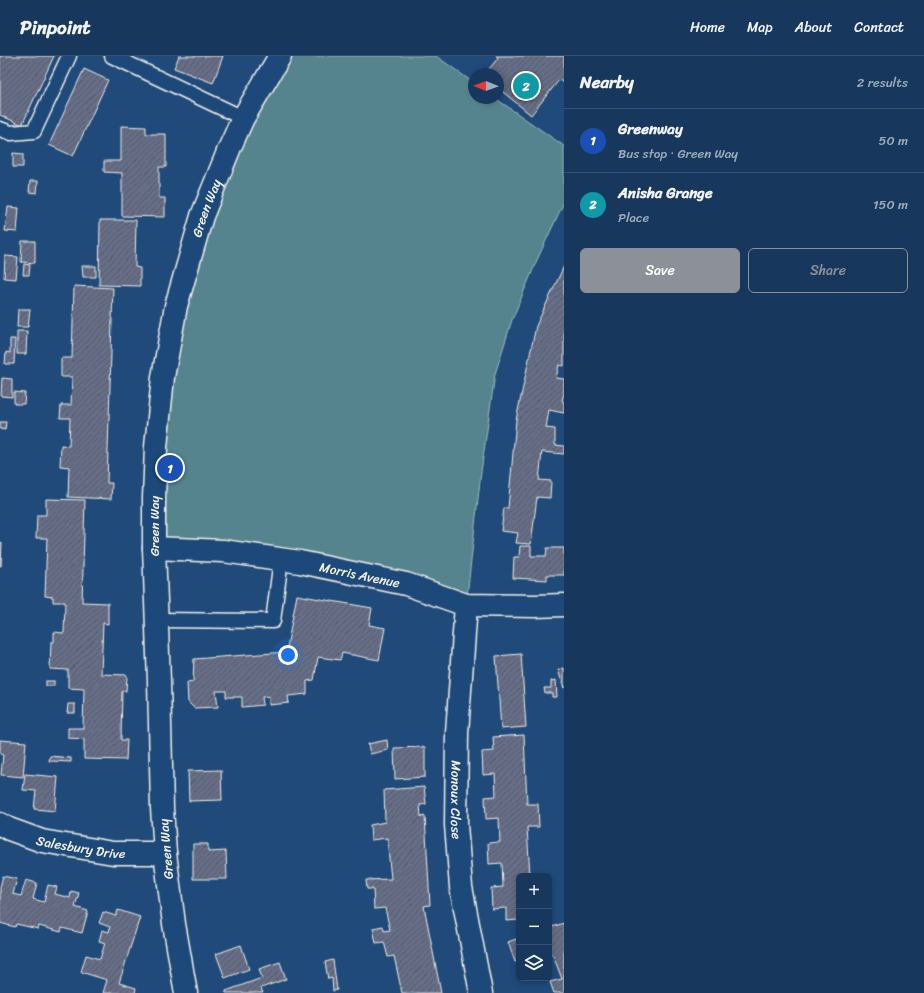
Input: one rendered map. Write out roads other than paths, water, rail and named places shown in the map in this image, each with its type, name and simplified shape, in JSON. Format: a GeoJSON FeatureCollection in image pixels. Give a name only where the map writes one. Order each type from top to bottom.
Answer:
{"type":"FeatureCollection","features":[{"type":"Feature","properties":{"kind":"street","name":"Green Way"},"geometry":{"type":"LineString","coordinates":[[186,993],[174,924],[165,853],[162,808],[154,548],[154,498],[156,447],[163,376],[176,306],[202,216],[243,118],[280,56]]}},
{"type":"Feature","properties":{"kind":"street","name":"Morris Avenue"},"geometry":{"type":"LineString","coordinates":[[154,548],[222,551],[300,562],[406,584],[466,605],[564,605]]}},
{"type":"Feature","properties":{"kind":"street","name":"Monoux Close"},"geometry":{"type":"LineString","coordinates":[[466,605],[457,733],[456,825],[461,887],[481,993]]}},
{"type":"Feature","properties":{"kind":"street","name":"Salesbury Drive"},"geometry":{"type":"LineString","coordinates":[[0,824],[9,829],[42,841],[113,852],[165,853]]}},
{"type":"Feature","properties":{"kind":"lane"},"geometry":{"type":"LineString","coordinates":[[0,129],[11,134],[34,131],[70,56]]}},
{"type":"Feature","properties":{"kind":"lane"},"geometry":{"type":"LineString","coordinates":[[112,56],[243,118]]}},
{"type":"Feature","properties":{"kind":"lane"},"geometry":{"type":"LineString","coordinates":[[157,620],[273,621],[281,559]]}},
{"type":"Feature","properties":{"kind":"place","name":"Anisha Grange"},"geometry":{"type":"Point","coordinates":[526,86]}},
{"type":"Feature","properties":{"kind":"place","name":"Greenway"},"geometry":{"type":"Point","coordinates":[170,468]}}]}
